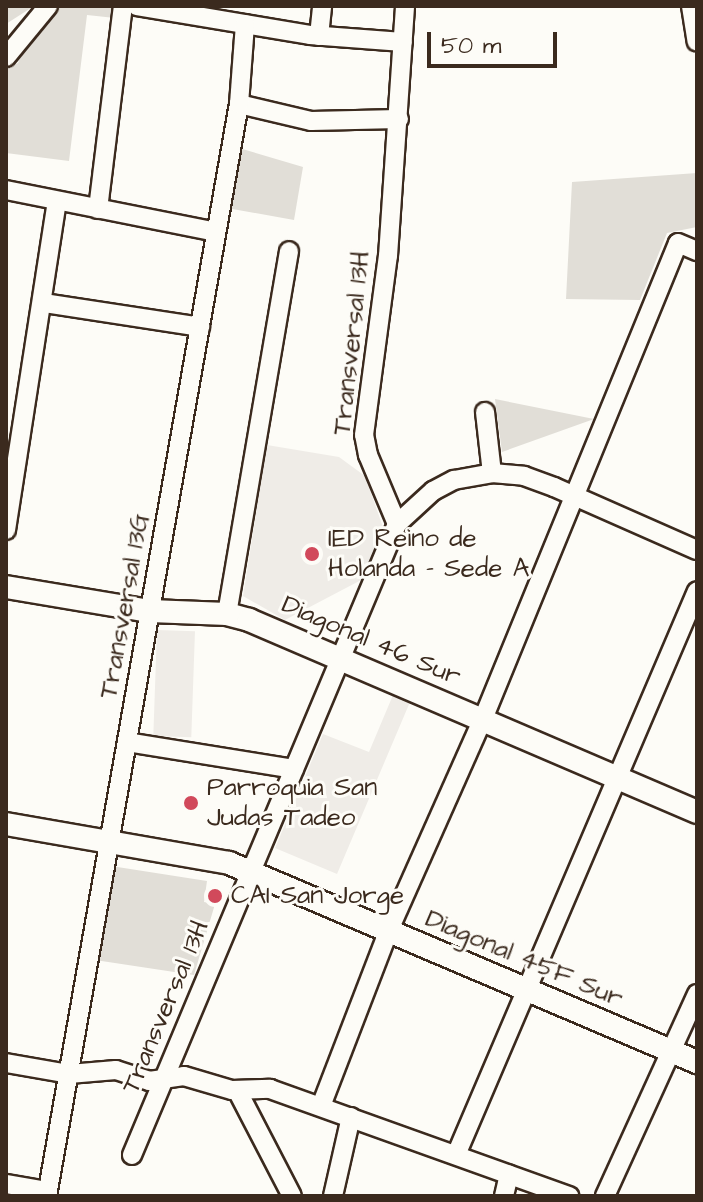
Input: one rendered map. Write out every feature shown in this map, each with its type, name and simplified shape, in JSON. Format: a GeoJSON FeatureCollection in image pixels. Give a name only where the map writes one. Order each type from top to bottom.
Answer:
{"type":"FeatureCollection","features":[{"type":"Feature","properties":{"kind":"street"},"geometry":{"type":"LineString","coordinates":[[7,56],[48,6]]}},
{"type":"Feature","properties":{"kind":"street"},"geometry":{"type":"LineString","coordinates":[[98,209],[123,6]]}},
{"type":"Feature","properties":{"kind":"street"},"geometry":{"type":"LineString","coordinates":[[137,6],[319,36],[403,42]]}},
{"type":"Feature","properties":{"kind":"street"},"geometry":{"type":"LineString","coordinates":[[319,36],[322,6]]}},
{"type":"Feature","properties":{"kind":"street","name":"Transversal 13H"},"geometry":{"type":"LineString","coordinates":[[132,1155],[397,524],[368,455],[364,435],[388,256],[405,6]]}},
{"type":"Feature","properties":{"kind":"street"},"geometry":{"type":"LineString","coordinates":[[691,6],[697,42]]}},
{"type":"Feature","properties":{"kind":"street","name":"Transversal 13G"},"geometry":{"type":"LineString","coordinates":[[47,1193],[239,104],[245,24]]}},
{"type":"Feature","properties":{"kind":"street"},"geometry":{"type":"LineString","coordinates":[[239,104],[311,121],[399,119]]}},
{"type":"Feature","properties":{"kind":"street"},"geometry":{"type":"LineString","coordinates":[[6,190],[216,232]]}},
{"type":"Feature","properties":{"kind":"street"},"geometry":{"type":"LineString","coordinates":[[6,530],[44,303],[57,202]]}},
{"type":"Feature","properties":{"kind":"street"},"geometry":{"type":"LineString","coordinates":[[321,1106],[388,932],[483,719],[678,243],[697,251]]}},
{"type":"Feature","properties":{"kind":"street"},"geometry":{"type":"LineString","coordinates":[[227,614],[289,251]]}},
{"type":"Feature","properties":{"kind":"street"},"geometry":{"type":"LineString","coordinates":[[44,303],[200,327]]}},
{"type":"Feature","properties":{"kind":"street"},"geometry":{"type":"LineString","coordinates":[[485,412],[492,473]]}},
{"type":"Feature","properties":{"kind":"street"},"geometry":{"type":"LineString","coordinates":[[397,524],[433,491],[454,480],[492,473],[524,476],[697,550]]}},
{"type":"Feature","properties":{"kind":"street","name":"Diagonal 46 Sur"},"geometry":{"type":"LineString","coordinates":[[6,587],[150,611],[227,614],[249,620],[697,812]]}},
{"type":"Feature","properties":{"kind":"street"},"geometry":{"type":"LineString","coordinates":[[456,1155],[697,591]]}},
{"type":"Feature","properties":{"kind":"street"},"geometry":{"type":"LineString","coordinates":[[127,742],[294,769]]}},
{"type":"Feature","properties":{"kind":"street","name":"Diagonal 45F Sur"},"geometry":{"type":"LineString","coordinates":[[6,824],[212,859],[251,872],[527,993],[697,1062]]}},
{"type":"Feature","properties":{"kind":"street"},"geometry":{"type":"LineString","coordinates":[[605,1196],[697,994]]}},
{"type":"Feature","properties":{"kind":"street"},"geometry":{"type":"LineString","coordinates":[[6,1063],[69,1074],[116,1070],[149,1081],[165,1077],[191,1077],[237,1090],[270,1089],[569,1196]]}},
{"type":"Feature","properties":{"kind":"street"},"geometry":{"type":"LineString","coordinates":[[237,1090],[292,1196]]}},
{"type":"Feature","properties":{"kind":"street"},"geometry":{"type":"LineString","coordinates":[[333,1196],[351,1117]]}},
{"type":"Feature","properties":{"kind":"street"},"geometry":{"type":"LineString","coordinates":[[504,1196],[509,1175]]}},
{"type":"Feature","properties":{"kind":"street"},"geometry":{"type":"LineString","coordinates":[[6,1184],[47,1193]]}},
{"type":"Feature","properties":{"kind":"shaded area"},"geometry":{"type":"Polygon","coordinates":[[[6,6],[34,6],[6,24],[6,6]]]}},
{"type":"Feature","properties":{"kind":"shaded area"},"geometry":{"type":"Polygon","coordinates":[[[61,6],[117,6],[115,18],[87,15],[69,161],[6,153],[6,69],[18,63],[24,47],[61,6]]]}},
{"type":"Feature","properties":{"kind":"shaded area"},"geometry":{"type":"Polygon","coordinates":[[[239,148],[303,167],[294,220],[227,208],[239,148]]]}},
{"type":"Feature","properties":{"kind":"shaded area"},"geometry":{"type":"Polygon","coordinates":[[[697,173],[697,227],[667,233],[640,300],[566,299],[572,182],[697,173]]]}},
{"type":"Feature","properties":{"kind":"shaded area"},"geometry":{"type":"Polygon","coordinates":[[[495,399],[594,419],[502,452],[495,399]]]}},
{"type":"Feature","properties":{"kind":"shaded area","name":"IED Reino de Holanda - Sede A"},"geometry":{"type":"Polygon","coordinates":[[[267,445],[339,457],[365,476],[384,530],[365,578],[285,620],[243,596],[267,445]]]}},
{"type":"Feature","properties":{"kind":"shaded area"},"geometry":{"type":"Polygon","coordinates":[[[157,630],[195,631],[191,737],[153,736],[157,630]]]}},
{"type":"Feature","properties":{"kind":"shaded area"},"geometry":{"type":"Polygon","coordinates":[[[393,695],[410,702],[337,874],[275,848],[323,734],[369,752],[393,695]]]}},
{"type":"Feature","properties":{"kind":"shaded area"},"geometry":{"type":"Polygon","coordinates":[[[111,866],[207,881],[204,902],[215,904],[194,975],[95,960],[111,866]]]}},
{"type":"Feature","properties":{"kind":"place","name":"IED Reino de Holanda - Sede A"},"geometry":{"type":"Point","coordinates":[312,554]}},
{"type":"Feature","properties":{"kind":"place","name":"Parroquia San Judas Tadeo"},"geometry":{"type":"Point","coordinates":[191,803]}},
{"type":"Feature","properties":{"kind":"place","name":"CAI San Jorge"},"geometry":{"type":"Point","coordinates":[215,896]}}]}
